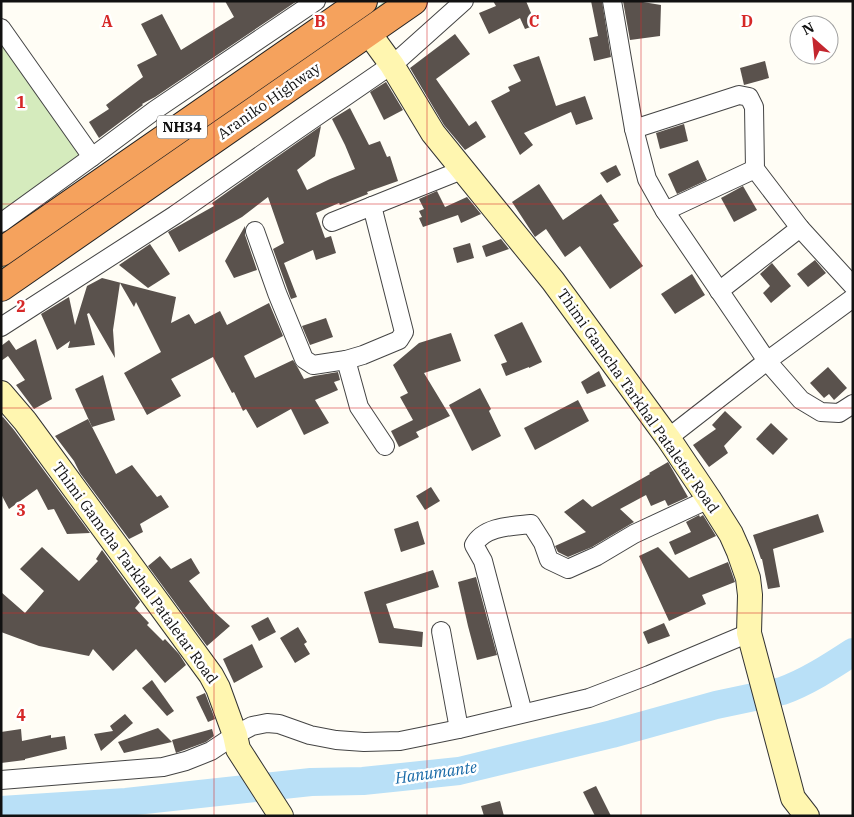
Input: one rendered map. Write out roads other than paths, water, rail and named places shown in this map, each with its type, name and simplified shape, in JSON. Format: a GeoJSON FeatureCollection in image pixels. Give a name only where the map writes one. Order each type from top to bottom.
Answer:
{"type":"FeatureCollection","features":[{"type":"Feature","properties":{"kind":"highway","name":"Araniko Highway"},"geometry":{"type":"LineString","coordinates":[[1,252],[363,1]]}},
{"type":"Feature","properties":{"kind":"highway","name":"Araniko Highway"},"geometry":{"type":"LineString","coordinates":[[1,287],[413,1]]}},
{"type":"Feature","properties":{"kind":"street"},"geometry":{"type":"LineString","coordinates":[[1,224],[155,110],[316,1]]}},
{"type":"Feature","properties":{"kind":"street"},"geometry":{"type":"LineString","coordinates":[[1,327],[175,214],[392,65],[464,1]]}},
{"type":"Feature","properties":{"kind":"street"},"geometry":{"type":"LineString","coordinates":[[612,1],[634,129],[647,179],[665,211],[767,361],[801,400],[821,412],[839,413],[853,404]]}},
{"type":"Feature","properties":{"kind":"street"},"geometry":{"type":"LineString","coordinates":[[1,28],[92,158]]}},
{"type":"Feature","properties":{"kind":"street","name":"Thimi Gamcha Tarkhal Pataletar Road"},"geometry":{"type":"LineString","coordinates":[[368,32],[392,65],[433,133],[553,281],[668,438],[731,534],[748,578],[750,637],[793,798],[807,816]]}},
{"type":"Feature","properties":{"kind":"street"},"geometry":{"type":"LineString","coordinates":[[634,129],[739,95],[749,98],[754,107],[755,169],[800,228],[853,286]]}},
{"type":"Feature","properties":{"kind":"street"},"geometry":{"type":"LineString","coordinates":[[665,211],[755,169]]}},
{"type":"Feature","properties":{"kind":"street"},"geometry":{"type":"LineString","coordinates":[[332,222],[462,170]]}},
{"type":"Feature","properties":{"kind":"street"},"geometry":{"type":"LineString","coordinates":[[255,231],[304,360],[313,365],[346,360],[399,340],[404,332],[372,206]]}},
{"type":"Feature","properties":{"kind":"street"},"geometry":{"type":"LineString","coordinates":[[719,291],[800,228]]}},
{"type":"Feature","properties":{"kind":"street"},"geometry":{"type":"LineString","coordinates":[[668,438],[767,361],[853,298]]}},
{"type":"Feature","properties":{"kind":"street"},"geometry":{"type":"LineString","coordinates":[[346,360],[359,407],[385,446]]}},
{"type":"Feature","properties":{"kind":"street","name":"Thimi Gamcha Tarkhal Pataletar Road"},"geometry":{"type":"LineString","coordinates":[[1,393],[25,421],[211,675],[218,688],[237,742],[281,816]]}},
{"type":"Feature","properties":{"kind":"street"},"geometry":{"type":"LineString","coordinates":[[523,713],[483,561],[474,545],[480,536],[500,527],[531,524],[543,543],[549,560],[568,569],[597,556],[634,534],[709,499]]}},
{"type":"Feature","properties":{"kind":"street"},"geometry":{"type":"LineString","coordinates":[[442,630],[459,729]]}},
{"type":"Feature","properties":{"kind":"street"},"geometry":{"type":"LineString","coordinates":[[1,780],[163,767],[186,761],[237,742],[252,726],[268,723],[279,724],[310,735],[336,740],[364,742],[400,741],[588,698],[750,637]]}},
{"type":"Feature","properties":{"kind":"waterway","name":"Hanumante"},"geometry":{"type":"LineString","coordinates":[[1,810],[126,802],[311,782],[363,781],[459,771],[612,734],[716,705],[782,691],[809,679],[853,652]]}}]}
